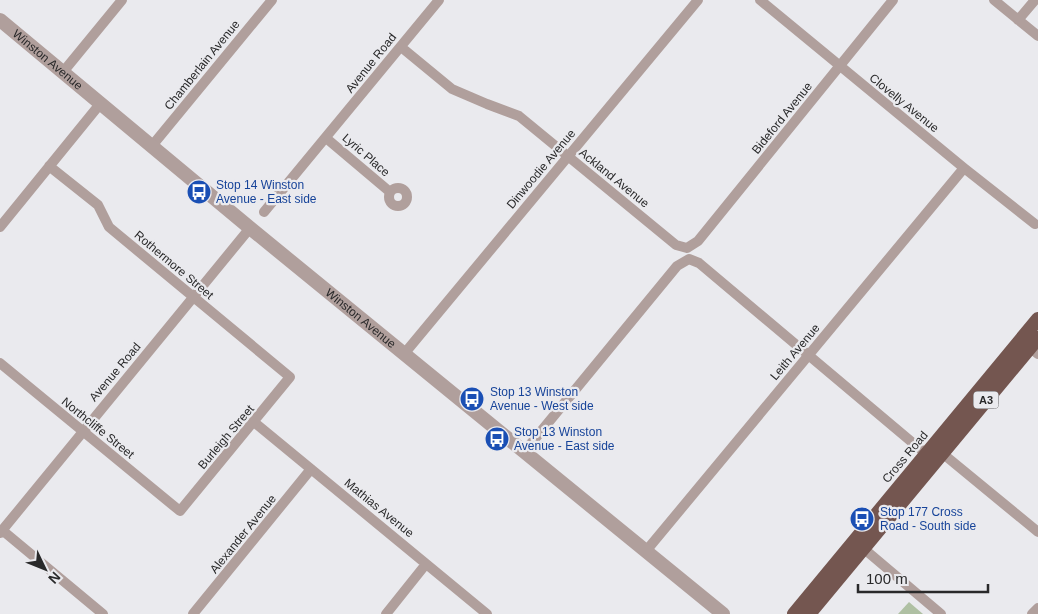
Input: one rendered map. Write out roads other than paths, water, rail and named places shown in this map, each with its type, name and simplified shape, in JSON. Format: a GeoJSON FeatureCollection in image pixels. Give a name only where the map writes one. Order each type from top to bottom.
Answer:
{"type":"FeatureCollection","features":[{"type":"Feature","properties":{"kind":"highway","name":"Cross Road"},"geometry":{"type":"LineString","coordinates":[[942,453],[1032,345],[1038,319]]}},
{"type":"Feature","properties":{"kind":"highway","name":"Cross Road"},"geometry":{"type":"LineString","coordinates":[[794,614],[859,544],[928,461],[940,438],[1032,345]]}},
{"type":"Feature","properties":{"kind":"highway"},"geometry":{"type":"LineString","coordinates":[[928,461],[942,453],[940,438]]}},
{"type":"Feature","properties":{"kind":"highway","name":"Cross Road"},"geometry":{"type":"LineString","coordinates":[[809,614],[859,544]]}},
{"type":"Feature","properties":{"kind":"street"},"geometry":{"type":"LineString","coordinates":[[63,72],[122,0]]}},
{"type":"Feature","properties":{"kind":"street","name":"Chamberlain Avenue"},"geometry":{"type":"LineString","coordinates":[[152,146],[272,0]]}},
{"type":"Feature","properties":{"kind":"street","name":"Avenue Road"},"geometry":{"type":"LineString","coordinates":[[264,212],[439,0]]}},
{"type":"Feature","properties":{"kind":"street","name":"Dinwoodie Avenue"},"geometry":{"type":"LineString","coordinates":[[404,354],[698,0]]}},
{"type":"Feature","properties":{"kind":"street","name":"Clovelly Avenue"},"geometry":{"type":"LineString","coordinates":[[760,0],[1035,224]]}},
{"type":"Feature","properties":{"kind":"street","name":"Bideford Avenue"},"geometry":{"type":"LineString","coordinates":[[687,248],[698,242],[893,0]]}},
{"type":"Feature","properties":{"kind":"street"},"geometry":{"type":"LineString","coordinates":[[994,0],[1038,36]]}},
{"type":"Feature","properties":{"kind":"street"},"geometry":{"type":"LineString","coordinates":[[1018,20],[1035,0]]}},
{"type":"Feature","properties":{"kind":"street","name":"Winston Avenue"},"geometry":{"type":"LineString","coordinates":[[0,20],[250,228],[723,614]]}},
{"type":"Feature","properties":{"kind":"street","name":"Ackland Avenue"},"geometry":{"type":"LineString","coordinates":[[401,47],[452,89],[520,116],[676,245],[687,248]]}},
{"type":"Feature","properties":{"kind":"street"},"geometry":{"type":"LineString","coordinates":[[0,227],[100,104]]}},
{"type":"Feature","properties":{"kind":"street","name":"Lyric Place"},"geometry":{"type":"LineString","coordinates":[[326,138],[390,192]]}},
{"type":"Feature","properties":{"kind":"street","name":"Rothermore Street"},"geometry":{"type":"LineString","coordinates":[[49,166],[98,204],[109,227],[290,377]]}},
{"type":"Feature","properties":{"kind":"street","name":"Leith Avenue"},"geometry":{"type":"LineString","coordinates":[[646,551],[964,168]]}},
{"type":"Feature","properties":{"kind":"street","name":"Avenue Road"},"geometry":{"type":"LineString","coordinates":[[1,531],[250,228]]}},
{"type":"Feature","properties":{"kind":"street"},"geometry":{"type":"LineString","coordinates":[[524,452],[677,266],[689,259],[699,263],[808,355],[928,461]]}},
{"type":"Feature","properties":{"kind":"street","name":"Northcliffe Street"},"geometry":{"type":"LineString","coordinates":[[0,363],[180,511]]}},
{"type":"Feature","properties":{"kind":"street","name":"Burleigh Street"},"geometry":{"type":"LineString","coordinates":[[180,511],[290,377]]}},
{"type":"Feature","properties":{"kind":"street","name":"Mathias Avenue"},"geometry":{"type":"LineString","coordinates":[[254,422],[487,614]]}},
{"type":"Feature","properties":{"kind":"street"},"geometry":{"type":"LineString","coordinates":[[942,453],[1038,532]]}},
{"type":"Feature","properties":{"kind":"street","name":"Alexander Avenue"},"geometry":{"type":"LineString","coordinates":[[193,614],[311,469]]}},
{"type":"Feature","properties":{"kind":"street"},"geometry":{"type":"LineString","coordinates":[[0,514],[9,522]]}},
{"type":"Feature","properties":{"kind":"street"},"geometry":{"type":"LineString","coordinates":[[1,531],[101,613]]}},
{"type":"Feature","properties":{"kind":"street"},"geometry":{"type":"LineString","coordinates":[[859,544],[941,614]]}},
{"type":"Feature","properties":{"kind":"street"},"geometry":{"type":"LineString","coordinates":[[386,614],[426,564]]}},
{"type":"Feature","properties":{"kind":"street"},"geometry":{"type":"LineString","coordinates":[[1032,614],[1038,608]]}},
{"type":"Feature","properties":{"kind":"place","name":"Stop 14 Winston Avenue - East side"},"geometry":{"type":"Point","coordinates":[199,192]}},
{"type":"Feature","properties":{"kind":"place","name":"Stop 13 Winston Avenue - West side"},"geometry":{"type":"Point","coordinates":[472,399]}},
{"type":"Feature","properties":{"kind":"place","name":"Stop 13 Winston Avenue - East side"},"geometry":{"type":"Point","coordinates":[497,439]}},
{"type":"Feature","properties":{"kind":"place","name":"Stop 177 Cross Road - South side"},"geometry":{"type":"Point","coordinates":[862,519]}}]}
